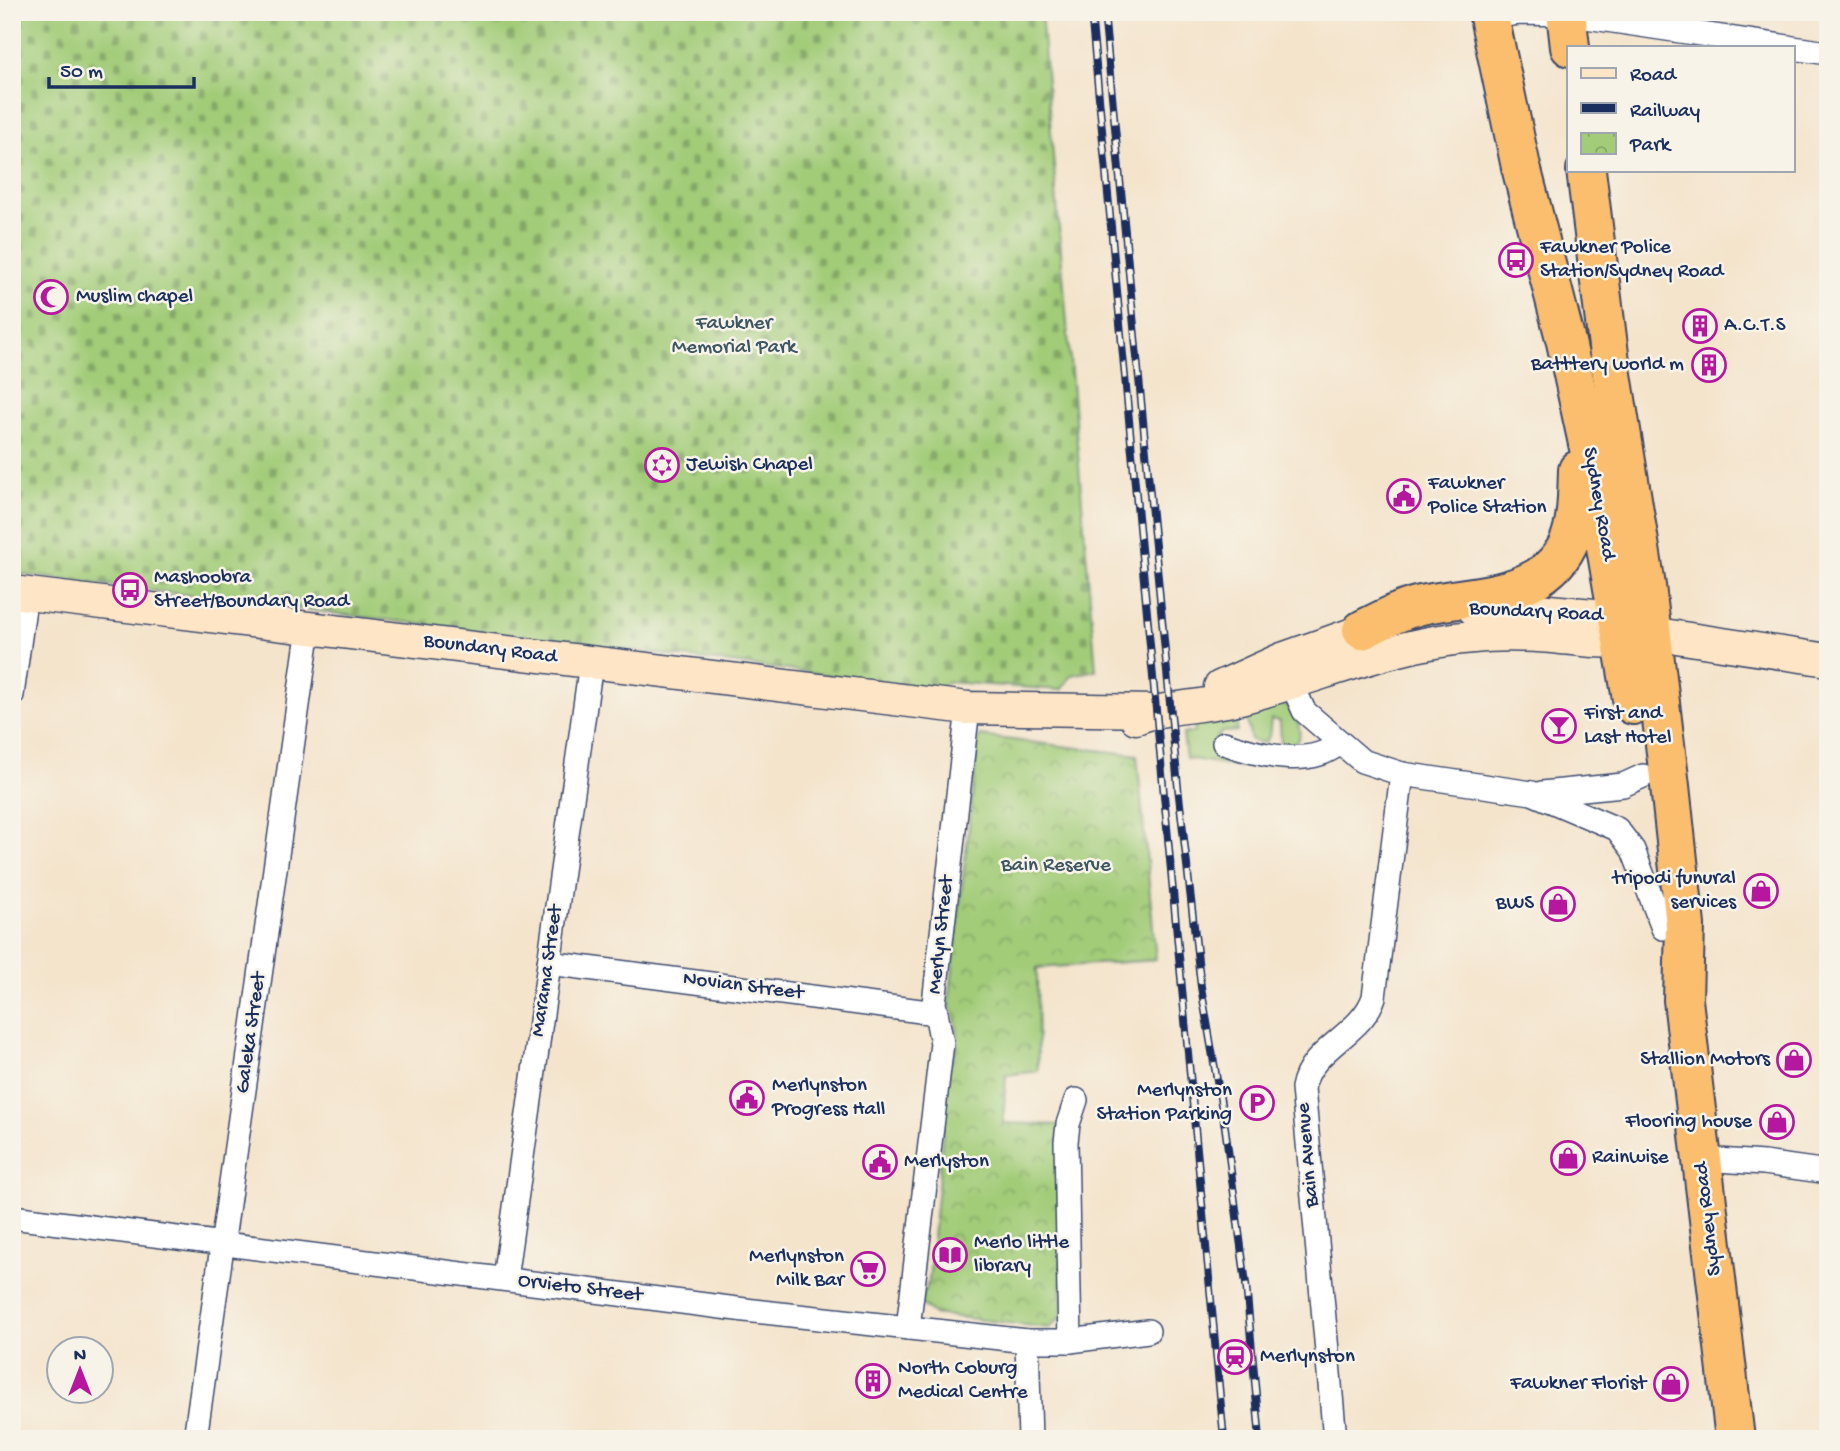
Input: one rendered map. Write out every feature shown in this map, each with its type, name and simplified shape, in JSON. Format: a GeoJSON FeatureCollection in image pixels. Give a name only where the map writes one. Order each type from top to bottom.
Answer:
{"type":"FeatureCollection","features":[{"type":"Feature","properties":{"kind":"highway","name":"Sydney Road"},"geometry":{"type":"LineString","coordinates":[[1488,15],[1630,631],[1685,925],[1683,1000],[1735,1439]]}},
{"type":"Feature","properties":{"kind":"highway","name":"Sydney Road"},"geometry":{"type":"LineString","coordinates":[[1586,172],[1643,776],[1663,928],[1683,1000]]}},
{"type":"Feature","properties":{"kind":"highway"},"geometry":{"type":"LineString","coordinates":[[1362,630],[1396,612],[1510,589],[1546,573],[1566,547],[1574,525],[1581,412]]}},
{"type":"Feature","properties":{"kind":"main road","name":"Boundary Road"},"geometry":{"type":"LineString","coordinates":[[19,592],[968,708],[1163,709],[1208,705],[1295,669],[1362,630],[1418,614],[1505,607],[1630,631]]}},
{"type":"Feature","properties":{"kind":"main road","name":"Boundary Road"},"geometry":{"type":"LineString","coordinates":[[1295,669],[1471,637],[1630,631]]}},
{"type":"Feature","properties":{"kind":"main road"},"geometry":{"type":"LineString","coordinates":[[1630,631],[1828,660]]}},
{"type":"Feature","properties":{"kind":"street"},"geometry":{"type":"LineString","coordinates":[[1488,15],[1519,13],[1567,25],[1771,46]]}},
{"type":"Feature","properties":{"kind":"street"},"geometry":{"type":"LineString","coordinates":[[1794,49],[1828,53]]}},
{"type":"Feature","properties":{"kind":"street"},"geometry":{"type":"LineString","coordinates":[[12,695],[19,592]]}},
{"type":"Feature","properties":{"kind":"street","name":"Galeka Street"},"geometry":{"type":"LineString","coordinates":[[195,1439],[309,627]]}},
{"type":"Feature","properties":{"kind":"street","name":"Marama Street"},"geometry":{"type":"LineString","coordinates":[[505,1279],[591,663]]}},
{"type":"Feature","properties":{"kind":"street"},"geometry":{"type":"LineString","coordinates":[[1295,669],[1321,727],[1338,744],[1377,768],[1532,793],[1599,818],[1617,829],[1633,850],[1663,928]]}},
{"type":"Feature","properties":{"kind":"street","name":"Merlyn Street"},"geometry":{"type":"LineString","coordinates":[[908,1328],[942,1043],[936,1013],[938,961],[968,708]]}},
{"type":"Feature","properties":{"kind":"street"},"geometry":{"type":"LineString","coordinates":[[1289,755],[1300,751],[1321,727]]}},
{"type":"Feature","properties":{"kind":"street"},"geometry":{"type":"LineString","coordinates":[[1224,743],[1239,749],[1313,758],[1338,744]]}},
{"type":"Feature","properties":{"kind":"street","name":"Bain Avenue"},"geometry":{"type":"LineString","coordinates":[[1335,1439],[1303,1088],[1311,1067],[1366,1015],[1374,997],[1402,774]]}},
{"type":"Feature","properties":{"kind":"street"},"geometry":{"type":"LineString","coordinates":[[1532,793],[1623,785],[1643,776]]}},
{"type":"Feature","properties":{"kind":"street","name":"Novian Street"},"geometry":{"type":"LineString","coordinates":[[549,963],[936,1013]]}},
{"type":"Feature","properties":{"kind":"street"},"geometry":{"type":"LineString","coordinates":[[1070,1341],[1066,1142],[1068,1124],[1076,1100]]}},
{"type":"Feature","properties":{"kind":"street"},"geometry":{"type":"LineString","coordinates":[[1702,1159],[1828,1172]]}},
{"type":"Feature","properties":{"kind":"street","name":"Orvieto Street"},"geometry":{"type":"LineString","coordinates":[[12,1217],[1027,1341],[1070,1341],[1148,1331]]}},
{"type":"Feature","properties":{"kind":"street"},"geometry":{"type":"LineString","coordinates":[[1027,1341],[1030,1439]]}},
{"type":"Feature","properties":{"kind":"green space","name":"Fawkner Memorial Park"},"geometry":{"type":"Polygon","coordinates":[[[12,12],[1041,12],[1096,670],[1072,675],[1061,690],[948,682],[938,689],[12,573],[12,12]]]}},
{"type":"Feature","properties":{"kind":"green space"},"geometry":{"type":"Polygon","coordinates":[[[1276,699],[1291,711],[1299,727],[1299,739],[1289,746],[1281,745],[1280,721],[1271,719],[1269,736],[1265,743],[1251,740],[1244,708],[1276,699]]]}},
{"type":"Feature","properties":{"kind":"green space"},"geometry":{"type":"Polygon","coordinates":[[[1228,716],[1237,725],[1237,731],[1222,732],[1217,737],[1221,756],[1239,761],[1240,767],[1186,758],[1183,734],[1195,731],[1194,720],[1228,716]]]}},
{"type":"Feature","properties":{"kind":"green space","name":"Bain Reserve"},"geometry":{"type":"Polygon","coordinates":[[[979,736],[1137,755],[1156,960],[1037,968],[1038,1071],[1006,1075],[1003,1123],[1059,1125],[1062,1316],[1049,1328],[933,1314],[919,1302],[929,1281],[949,1068],[957,1043],[957,1028],[949,1003],[979,736]]]}},
{"type":"Feature","properties":{"kind":"railway"},"geometry":{"type":"LineString","coordinates":[[1091,12],[1224,1439]]}},
{"type":"Feature","properties":{"kind":"railway"},"geometry":{"type":"LineString","coordinates":[[1104,12],[1178,787],[1201,987],[1225,1127],[1246,1284],[1260,1439]]}},
{"type":"Feature","properties":{"kind":"place","name":"Fawkner Police Station/Sydney Road"},"geometry":{"type":"Point","coordinates":[1516,260]}},
{"type":"Feature","properties":{"kind":"place","name":"Muslim chapel"},"geometry":{"type":"Point","coordinates":[51,297]}},
{"type":"Feature","properties":{"kind":"place","name":"A.C.T.S"},"geometry":{"type":"Point","coordinates":[1700,326]}},
{"type":"Feature","properties":{"kind":"place","name":"Batttery world m"},"geometry":{"type":"Point","coordinates":[1709,365]}},
{"type":"Feature","properties":{"kind":"place","name":"Jewish Chapel"},"geometry":{"type":"Point","coordinates":[662,465]}},
{"type":"Feature","properties":{"kind":"place","name":"Fawkner Police Station"},"geometry":{"type":"Point","coordinates":[1404,496]}},
{"type":"Feature","properties":{"kind":"place","name":"Mashoobra Street/Boundary Road"},"geometry":{"type":"Point","coordinates":[130,590]}},
{"type":"Feature","properties":{"kind":"place","name":"First and Last Hotel"},"geometry":{"type":"Point","coordinates":[1559,726]}},
{"type":"Feature","properties":{"kind":"place","name":"tripodi funural services"},"geometry":{"type":"Point","coordinates":[1761,891]}},
{"type":"Feature","properties":{"kind":"place","name":"BWS"},"geometry":{"type":"Point","coordinates":[1558,904]}},
{"type":"Feature","properties":{"kind":"place","name":"Stallion Motors"},"geometry":{"type":"Point","coordinates":[1794,1060]}},
{"type":"Feature","properties":{"kind":"place","name":"Merlynston Progress Hall"},"geometry":{"type":"Point","coordinates":[747,1098]}},
{"type":"Feature","properties":{"kind":"place","name":"Merlynston Station Parking"},"geometry":{"type":"Point","coordinates":[1257,1103]}},
{"type":"Feature","properties":{"kind":"place","name":"Flooring house"},"geometry":{"type":"Point","coordinates":[1777,1122]}},
{"type":"Feature","properties":{"kind":"place","name":"Rainwise"},"geometry":{"type":"Point","coordinates":[1568,1158]}},
{"type":"Feature","properties":{"kind":"place","name":"Merlyston"},"geometry":{"type":"Point","coordinates":[880,1162]}},
{"type":"Feature","properties":{"kind":"place","name":"Merlo little library"},"geometry":{"type":"Point","coordinates":[950,1255]}},
{"type":"Feature","properties":{"kind":"place","name":"Merlynston Milk Bar"},"geometry":{"type":"Point","coordinates":[868,1269]}},
{"type":"Feature","properties":{"kind":"place","name":"Merlynston"},"geometry":{"type":"Point","coordinates":[1235,1357]}},
{"type":"Feature","properties":{"kind":"place","name":"North Coburg Medical Centre"},"geometry":{"type":"Point","coordinates":[873,1381]}},
{"type":"Feature","properties":{"kind":"place","name":"Fawkner Florist"},"geometry":{"type":"Point","coordinates":[1671,1384]}}]}
